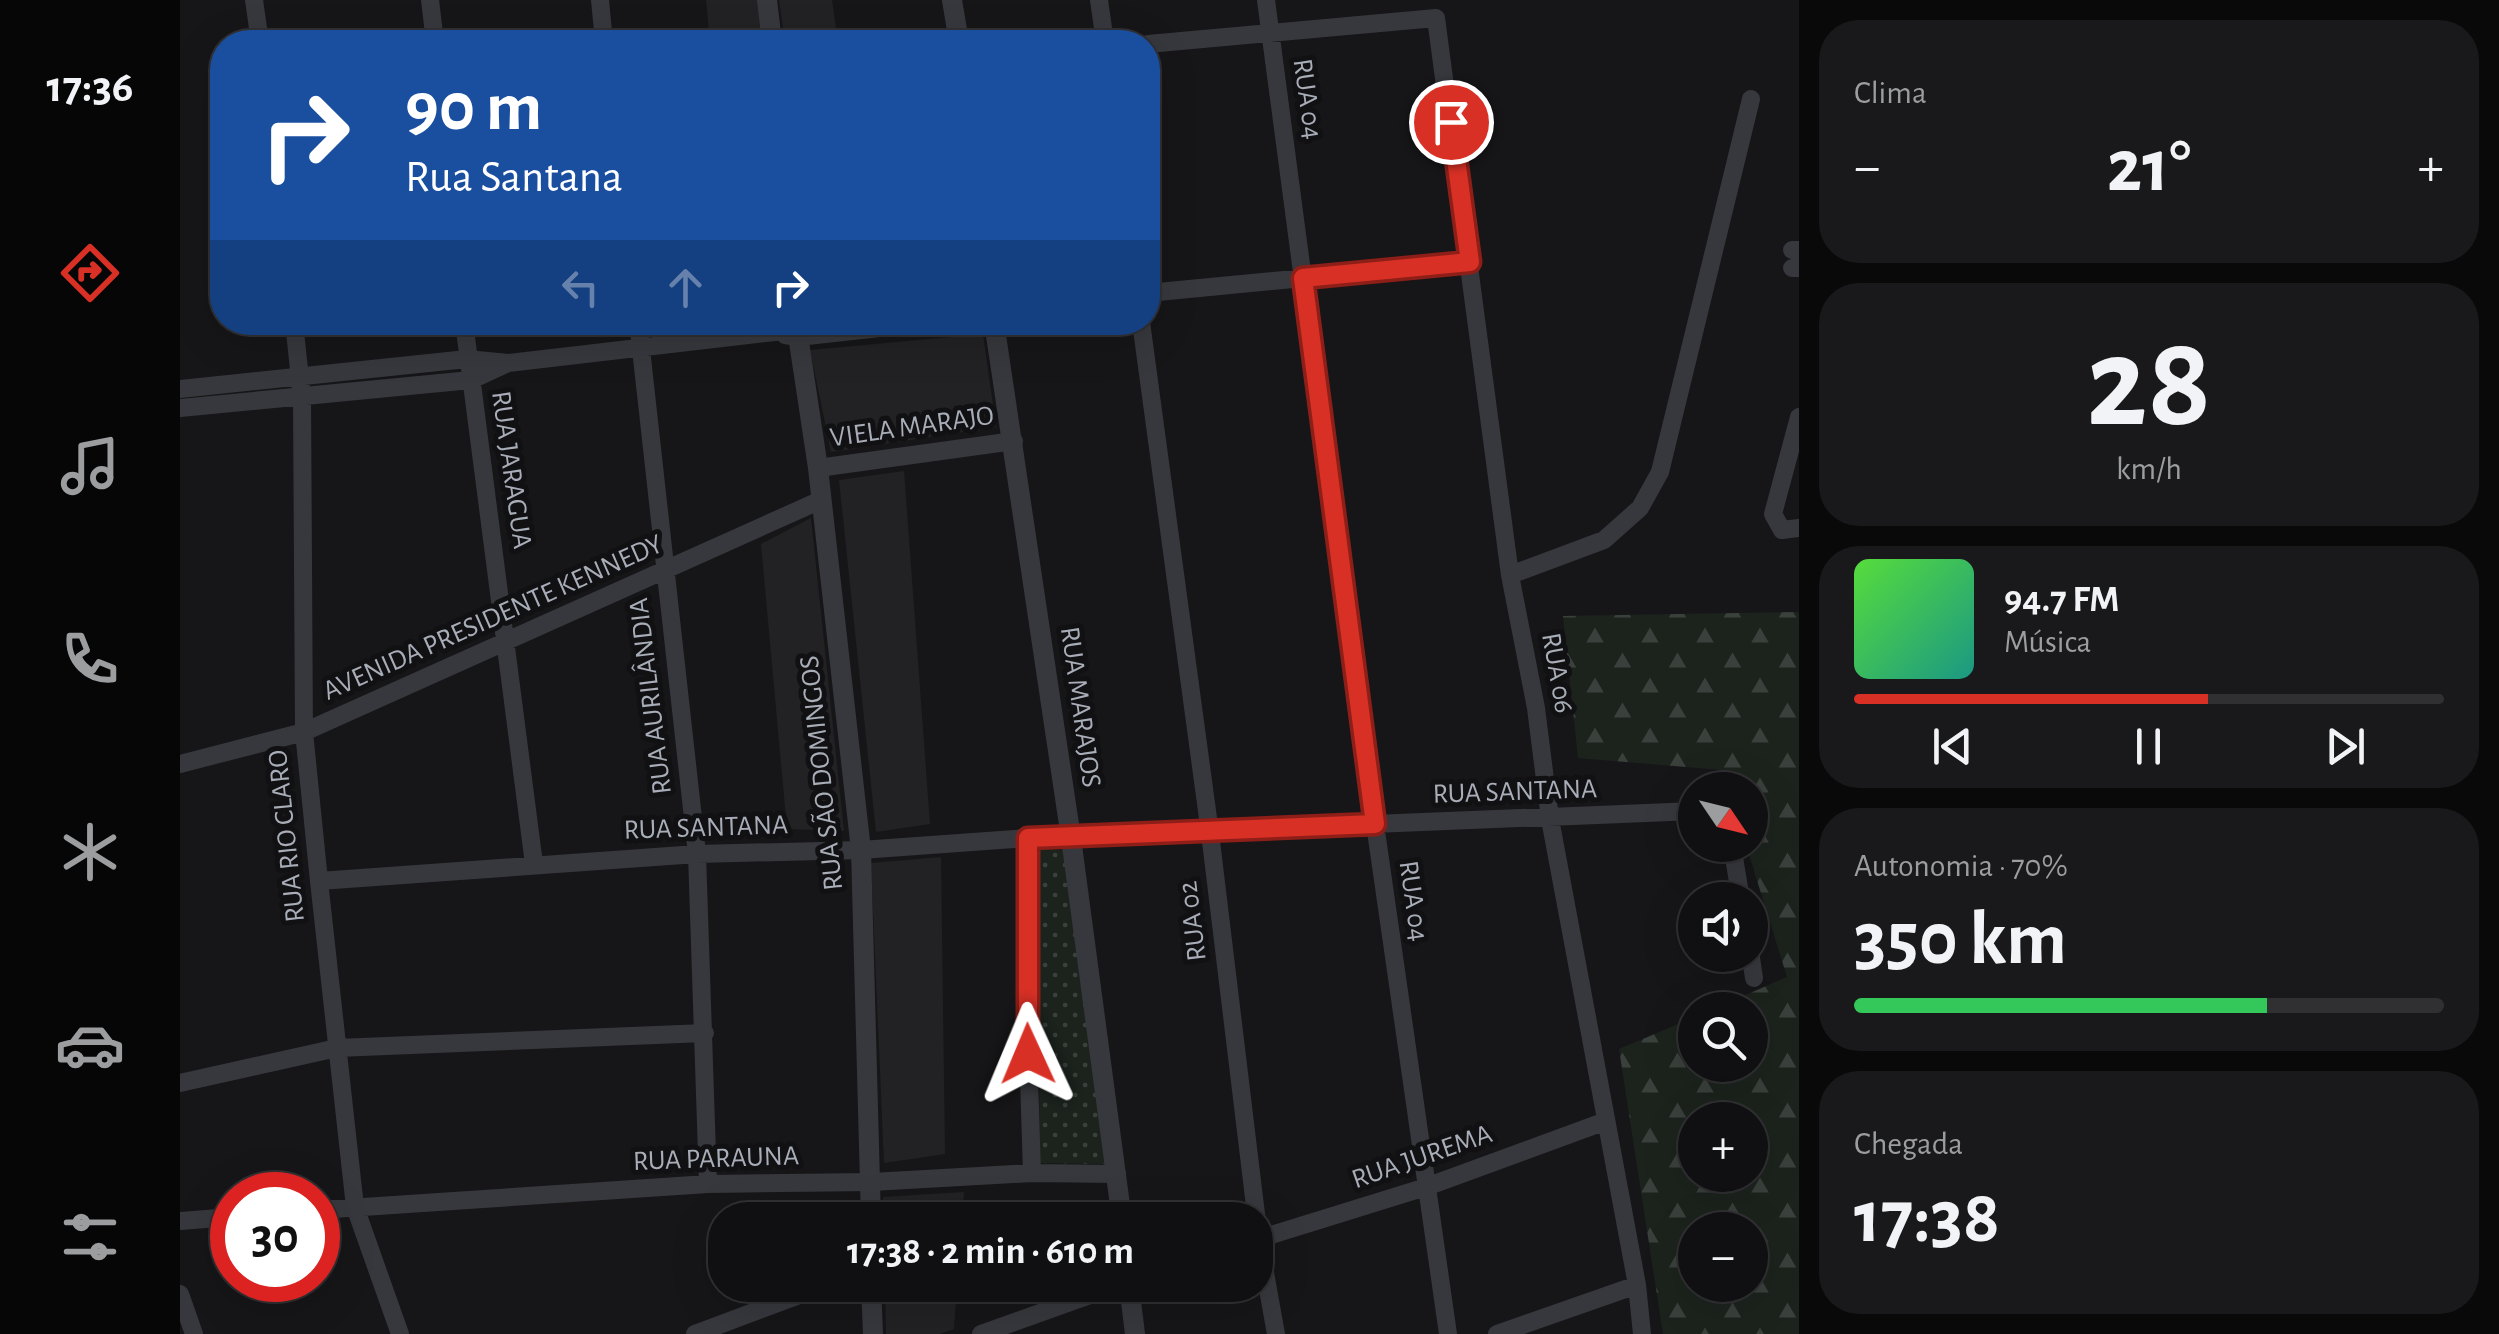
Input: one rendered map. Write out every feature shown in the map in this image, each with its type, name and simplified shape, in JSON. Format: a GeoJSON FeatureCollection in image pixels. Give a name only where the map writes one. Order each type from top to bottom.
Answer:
{"type":"FeatureCollection","features":[{"type":"Feature","properties":{"kind":"street"},"geometry":{"type":"LineString","coordinates":[[254,0],[258,30]]}},
{"type":"Feature","properties":{"kind":"street"},"geometry":{"type":"LineString","coordinates":[[430,0],[433,30]]}},
{"type":"Feature","properties":{"kind":"street"},"geometry":{"type":"LineString","coordinates":[[600,0],[603,30]]}},
{"type":"Feature","properties":{"kind":"street"},"geometry":{"type":"LineString","coordinates":[[766,0],[770,30]]}},
{"type":"Feature","properties":{"kind":"street"},"geometry":{"type":"LineString","coordinates":[[952,0],[957,30]]}},
{"type":"Feature","properties":{"kind":"street"},"geometry":{"type":"LineString","coordinates":[[1099,0],[1103,30]]}},
{"type":"Feature","properties":{"kind":"street","name":"RUA 04"},"geometry":{"type":"LineString","coordinates":[[1266,0],[1375,824],[1448,1334]]}},
{"type":"Feature","properties":{"kind":"street","name":"RUA 06"},"geometry":{"type":"LineString","coordinates":[[1270,34],[1436,18],[1510,575],[1642,1334]]}},
{"type":"Feature","properties":{"kind":"street"},"geometry":{"type":"LineString","coordinates":[[1160,43],[1270,34]]}},
{"type":"Feature","properties":{"kind":"street"},"geometry":{"type":"LineString","coordinates":[[1510,575],[1604,540],[1640,508],[1660,472],[1750,98]]}},
{"type":"Feature","properties":{"kind":"street"},"geometry":{"type":"LineString","coordinates":[[1160,291],[1470,262]]}},
{"type":"Feature","properties":{"kind":"street","name":"RUA RIO CLARO"},"geometry":{"type":"LineString","coordinates":[[295,335],[302,398],[304,732],[318,881],[355,1207],[400,1334]]}},
{"type":"Feature","properties":{"kind":"street","name":"RUA JARAGUA"},"geometry":{"type":"LineString","coordinates":[[465,335],[534,864]]}},
{"type":"Feature","properties":{"kind":"street","name":"RUA AURILÂNDIA"},"geometry":{"type":"LineString","coordinates":[[640,335],[697,854],[708,1184]]}},
{"type":"Feature","properties":{"kind":"street"},"geometry":{"type":"LineString","coordinates":[[180,389],[466,358],[508,363],[748,335]]}},
{"type":"Feature","properties":{"kind":"street","name":"RUA SÃO DOMINGOS"},"geometry":{"type":"LineString","coordinates":[[802,335],[861,850],[872,1202]]}},
{"type":"Feature","properties":{"kind":"street","name":"RUA MARAJOS"},"geometry":{"type":"LineString","coordinates":[[996,335],[1120,1202]]}},
{"type":"Feature","properties":{"kind":"street","name":"RUA 02"},"geometry":{"type":"LineString","coordinates":[[1142,335],[1210,833],[1253,1202]]}},
{"type":"Feature","properties":{"kind":"street"},"geometry":{"type":"LineString","coordinates":[[180,408],[471,380],[508,363]]}},
{"type":"Feature","properties":{"kind":"street"},"geometry":{"type":"LineString","coordinates":[[1790,529],[1773,514],[1799,417]]}},
{"type":"Feature","properties":{"kind":"street","name":"VIELA MARAJO"},"geometry":{"type":"LineString","coordinates":[[818,468],[1014,441]]}},
{"type":"Feature","properties":{"kind":"street","name":"AVENIDA PRESIDENTE KENNEDY"},"geometry":{"type":"LineString","coordinates":[[180,764],[304,732],[820,500]]}},
{"type":"Feature","properties":{"kind":"street","name":"RUA SANTANA"},"geometry":{"type":"LineString","coordinates":[[318,881],[697,854],[861,850],[1028,838],[1678,812]]}},
{"type":"Feature","properties":{"kind":"street"},"geometry":{"type":"LineString","coordinates":[[1028,838],[1027,1015],[1032,1172]]}},
{"type":"Feature","properties":{"kind":"street"},"geometry":{"type":"LineString","coordinates":[[1753,972],[1754,978]]}},
{"type":"Feature","properties":{"kind":"street"},"geometry":{"type":"LineString","coordinates":[[180,1084],[338,1048],[705,1032]]}},
{"type":"Feature","properties":{"kind":"street","name":"RUA JUREMA"},"geometry":{"type":"LineString","coordinates":[[1273,1235],[1426,1188],[1606,1120]]}},
{"type":"Feature","properties":{"kind":"street","name":"RUA PARAUNA"},"geometry":{"type":"LineString","coordinates":[[340,1208],[708,1184],[872,1182],[1032,1172],[1117,1174]]}},
{"type":"Feature","properties":{"kind":"street"},"geometry":{"type":"LineString","coordinates":[[180,1221],[210,1219]]}},
{"type":"Feature","properties":{"kind":"street"},"geometry":{"type":"LineString","coordinates":[[1497,1334],[1636,1285]]}},
{"type":"Feature","properties":{"kind":"street"},"geometry":{"type":"LineString","coordinates":[[180,1294],[194,1334]]}},
{"type":"Feature","properties":{"kind":"street"},"geometry":{"type":"LineString","coordinates":[[695,1334],[781,1302]]}},
{"type":"Feature","properties":{"kind":"street"},"geometry":{"type":"LineString","coordinates":[[871,1302],[872,1334]]}},
{"type":"Feature","properties":{"kind":"street"},"geometry":{"type":"LineString","coordinates":[[982,1334],[1071,1302]]}},
{"type":"Feature","properties":{"kind":"street"},"geometry":{"type":"LineString","coordinates":[[1131,1302],[1136,1334]]}},
{"type":"Feature","properties":{"kind":"street","name":"RUA 02"},"geometry":{"type":"LineString","coordinates":[[1270,1302],[1276,1334]]}},
{"type":"Feature","properties":{"kind":"shaded area"},"geometry":{"type":"Polygon","coordinates":[[[706,0],[758,0],[762,30],[709,30],[706,0]]]}},
{"type":"Feature","properties":{"kind":"shaded area"},"geometry":{"type":"Polygon","coordinates":[[[779,0],[832,0],[836,30],[783,30],[779,0]]]}},
{"type":"Feature","properties":{"kind":"shaded area"},"geometry":{"type":"Polygon","coordinates":[[[983,335],[996,427],[831,452],[810,350],[983,335]]]}},
{"type":"Feature","properties":{"kind":"shaded area"},"geometry":{"type":"Polygon","coordinates":[[[904,471],[930,824],[876,832],[839,480],[904,471]]]}},
{"type":"Feature","properties":{"kind":"shaded area"},"geometry":{"type":"Polygon","coordinates":[[[811,518],[844,831],[787,829],[761,544],[811,518]]]}},
{"type":"Feature","properties":{"kind":"shaded area"},"geometry":{"type":"Polygon","coordinates":[[[941,857],[945,1154],[884,1163],[871,863],[941,857]]]}},
{"type":"Feature","properties":{"kind":"shaded area"},"geometry":{"type":"Polygon","coordinates":[[[964,1192],[963,1202],[883,1202],[883,1197],[964,1192]]]}},
{"type":"Feature","properties":{"kind":"shaded area"},"geometry":{"type":"Polygon","coordinates":[[[885,1302],[956,1302],[954,1329],[940,1334],[886,1334],[885,1302]]]}},
{"type":"Feature","properties":{"kind":"green space"},"geometry":{"type":"Polygon","coordinates":[[[1799,612],[1799,1334],[1663,1334],[1619,1049],[1678,1024],[1678,1082],[1768,1082],[1768,992],[1752,992],[1787,977],[1768,916],[1768,882],[1757,882],[1751,862],[1768,862],[1768,772],[1723,772],[1578,758],[1563,616],[1799,612]]]}},
{"type":"Feature","properties":{"kind":"green space"},"geometry":{"type":"Polygon","coordinates":[[[1037,849],[1064,850],[1109,1164],[1040,1163],[1037,849]]]}},
{"type":"Feature","properties":{"kind":"route"},"geometry":{"type":"LineString","coordinates":[[1028,1054],[1028,838],[1375,824],[1303,278],[1470,262],[1451,122]]}}]}
